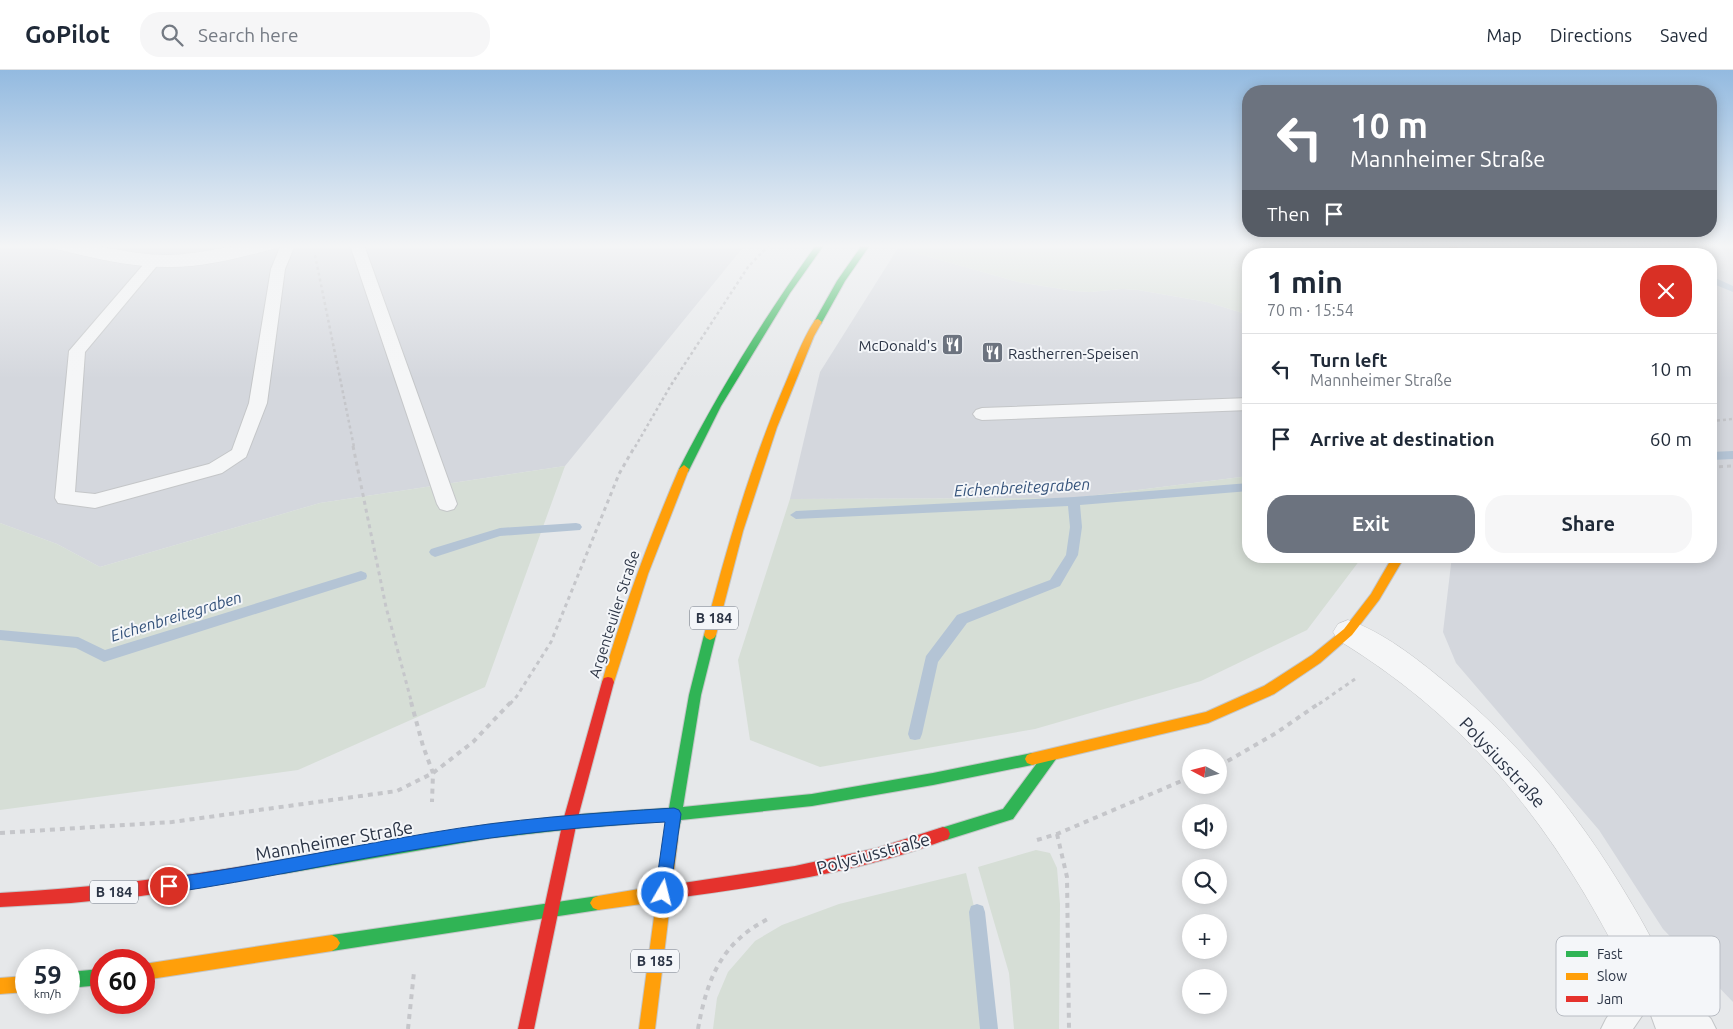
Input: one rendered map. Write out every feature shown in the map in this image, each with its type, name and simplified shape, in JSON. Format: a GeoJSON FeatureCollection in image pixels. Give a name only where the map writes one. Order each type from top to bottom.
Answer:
{"type":"FeatureCollection","features":[{"type":"Feature","properties":{"kind":"main road","name":"Argenteuiler Straße"},"geometry":{"type":"LineString","coordinates":[[526,1029],[549,912],[570,821],[618,646],[657,531],[691,453],[716,406],[788,290]]}},
{"type":"Feature","properties":{"kind":"main road","name":"B 184"},"geometry":{"type":"LineString","coordinates":[[663,893],[674,814],[695,695],[737,530],[772,427],[810,336],[836,290]]}},
{"type":"Feature","properties":{"kind":"main road"},"geometry":{"type":"LineString","coordinates":[[674,814],[812,800],[1051,756],[1208,717],[1269,690],[1316,659],[1348,632],[1375,597],[1395,563]]}},
{"type":"Feature","properties":{"kind":"main road","name":"Polysiusstraße"},"geometry":{"type":"LineString","coordinates":[[663,893],[796,873],[876,855],[1008,814],[1051,756]]}},
{"type":"Feature","properties":{"kind":"main road","name":"Mannheimer Straße"},"geometry":{"type":"LineString","coordinates":[[0,900],[32,900],[130,891],[227,877],[431,840],[570,821],[674,814]]}},
{"type":"Feature","properties":{"kind":"main road"},"geometry":{"type":"LineString","coordinates":[[155,970],[285,948],[549,912],[663,893]]}},
{"type":"Feature","properties":{"kind":"main road","name":"B 185"},"geometry":{"type":"LineString","coordinates":[[647,1029],[663,893]]}},
{"type":"Feature","properties":{"kind":"street","name":"Polysiusstraße"},"geometry":{"type":"LineString","coordinates":[[1348,632],[1388,656],[1426,684],[1483,735],[1534,790],[1580,855],[1630,936]]}},
{"type":"Feature","properties":{"kind":"lane"},"geometry":{"type":"LineString","coordinates":[[129,290],[77,351],[65,498],[95,501],[215,469],[240,453],[258,403],[275,290]]}},
{"type":"Feature","properties":{"kind":"lane"},"geometry":{"type":"LineString","coordinates":[[373,290],[447,504]]}},
{"type":"Feature","properties":{"kind":"lane"},"geometry":{"type":"LineString","coordinates":[[982,414],[1242,404]]}},
{"type":"Feature","properties":{"kind":"lane"},"geometry":{"type":"LineString","coordinates":[[1616,1029],[1625,1016]]}},
{"type":"Feature","properties":{"kind":"lane"},"geometry":{"type":"LineString","coordinates":[[1666,1016],[1671,1029]]}},
{"type":"Feature","properties":{"kind":"lane"},"geometry":{"type":"LineString","coordinates":[[1688,1016],[1701,1029]]}},
{"type":"Feature","properties":{"kind":"path"},"geometry":{"type":"LineString","coordinates":[[322,290],[386,607],[422,746],[433,773]]}},
{"type":"Feature","properties":{"kind":"path"},"geometry":{"type":"LineString","coordinates":[[0,833],[172,822],[348,799],[397,791],[433,773],[473,742],[517,696],[551,642],[619,474],[671,385],[733,290]]}},
{"type":"Feature","properties":{"kind":"path"},"geometry":{"type":"LineString","coordinates":[[1717,420],[1733,419]]}},
{"type":"Feature","properties":{"kind":"path"},"geometry":{"type":"LineString","coordinates":[[1717,467],[1733,466]]}},
{"type":"Feature","properties":{"kind":"path"},"geometry":{"type":"LineString","coordinates":[[1056,834],[1067,877],[1069,1029]]}},
{"type":"Feature","properties":{"kind":"shaded area"},"geometry":{"type":"Polygon","coordinates":[[[0,290],[709,290],[565,466],[320,503],[100,567],[57,544],[0,523],[0,290]]]}},
{"type":"Feature","properties":{"kind":"shaded area"},"geometry":{"type":"Polygon","coordinates":[[[872,290],[1066,290],[1090,292],[1134,290],[1207,302],[1242,313],[1242,477],[1074,498],[790,499],[820,372],[872,290]]]}},
{"type":"Feature","properties":{"kind":"shaded area"},"geometry":{"type":"Polygon","coordinates":[[[1066,290],[1114,290],[1090,292],[1066,290]]]}},
{"type":"Feature","properties":{"kind":"shaded area"},"geometry":{"type":"Polygon","coordinates":[[[1134,290],[1242,290],[1242,313],[1207,302],[1134,290]]]}},
{"type":"Feature","properties":{"kind":"shaded area"},"geometry":{"type":"Polygon","coordinates":[[[1717,290],[1733,290],[1733,1002],[1720,988],[1720,936],[1670,936],[1663,929],[1599,830],[1456,663],[1443,632],[1451,563],[1717,563],[1717,290]]]}},
{"type":"Feature","properties":{"kind":"shaded area"},"geometry":{"type":"Polygon","coordinates":[[[565,466],[485,687],[298,770],[0,810],[0,523],[57,544],[100,567],[320,503],[565,466]]]}},
{"type":"Feature","properties":{"kind":"shaded area"},"geometry":{"type":"Polygon","coordinates":[[[1242,477],[1242,563],[1358,563],[1307,630],[1201,681],[1035,729],[820,767],[750,740],[738,660],[790,499],[1074,498],[1242,477]]]}},
{"type":"Feature","properties":{"kind":"shaded area"},"geometry":{"type":"Polygon","coordinates":[[[1036,850],[1050,853],[1057,868],[1060,904],[1059,1029],[1014,1029],[1009,973],[978,867],[1036,850]]]}},
{"type":"Feature","properties":{"kind":"shaded area"},"geometry":{"type":"Polygon","coordinates":[[[966,873],[987,961],[991,1029],[713,1029],[717,998],[728,972],[755,941],[782,925],[839,904],[966,873]]]}},
{"type":"Feature","properties":{"kind":"waterway","name":"Eichenbreitegraben"},"geometry":{"type":"LineString","coordinates":[[1717,456],[1733,455]]}},
{"type":"Feature","properties":{"kind":"waterway","name":"Eichenbreitegraben"},"geometry":{"type":"LineString","coordinates":[[1074,501],[1242,488]]}},
{"type":"Feature","properties":{"kind":"waterway","name":"Eichenbreitegraben"},"geometry":{"type":"LineString","coordinates":[[796,515],[1074,501]]}},
{"type":"Feature","properties":{"kind":"waterway"},"geometry":{"type":"LineString","coordinates":[[915,734],[931,660],[962,619],[1055,583],[1072,555],[1076,527],[1074,501]]}},
{"type":"Feature","properties":{"kind":"waterway","name":"Eichenbreitegraben"},"geometry":{"type":"LineString","coordinates":[[435,552],[500,532],[576,527]]}},
{"type":"Feature","properties":{"kind":"waterway","name":"Eichenbreitegraben"},"geometry":{"type":"LineString","coordinates":[[0,635],[78,643],[104,656],[361,576]]}},
{"type":"Feature","properties":{"kind":"waterway"},"geometry":{"type":"LineString","coordinates":[[977,912],[989,1029]]}},
{"type":"Feature","properties":{"kind":"traffic: fast"},"geometry":{"type":"LineString","coordinates":[[684,469],[716,406],[788,290]]}},
{"type":"Feature","properties":{"kind":"traffic: fast"},"geometry":{"type":"LineString","coordinates":[[818,322],[836,290]]}},
{"type":"Feature","properties":{"kind":"traffic: fast"},"geometry":{"type":"LineString","coordinates":[[671,838],[695,695],[710,635]]}},
{"type":"Feature","properties":{"kind":"traffic: fast"},"geometry":{"type":"LineString","coordinates":[[943,834],[1008,814],[1051,755]]}},
{"type":"Feature","properties":{"kind":"traffic: fast"},"geometry":{"type":"LineString","coordinates":[[674,814],[812,800],[933,779],[1032,759]]}},
{"type":"Feature","properties":{"kind":"traffic: fast"},"geometry":{"type":"LineString","coordinates":[[282,867],[491,831],[582,821],[674,814]]}},
{"type":"Feature","properties":{"kind":"traffic: fast"},"geometry":{"type":"LineString","coordinates":[[332,943],[598,903]]}},
{"type":"Feature","properties":{"kind":"traffic: fast"},"geometry":{"type":"LineString","coordinates":[[80,979],[90,978]]}},
{"type":"Feature","properties":{"kind":"traffic: slow"},"geometry":{"type":"LineString","coordinates":[[710,635],[737,531],[772,427],[810,336],[818,322]]}},
{"type":"Feature","properties":{"kind":"traffic: slow"},"geometry":{"type":"LineString","coordinates":[[608,682],[642,574],[684,469]]}},
{"type":"Feature","properties":{"kind":"traffic: slow"},"geometry":{"type":"LineString","coordinates":[[1032,759],[1208,717],[1269,690],[1316,659],[1348,632],[1375,597],[1395,563]]}},
{"type":"Feature","properties":{"kind":"traffic: slow"},"geometry":{"type":"LineString","coordinates":[[647,1029],[671,838]]}},
{"type":"Feature","properties":{"kind":"traffic: slow"},"geometry":{"type":"LineString","coordinates":[[598,903],[663,893]]}},
{"type":"Feature","properties":{"kind":"traffic: slow"},"geometry":{"type":"LineString","coordinates":[[155,970],[332,943]]}},
{"type":"Feature","properties":{"kind":"traffic: slow"},"geometry":{"type":"LineString","coordinates":[[0,986],[15,985]]}},
{"type":"Feature","properties":{"kind":"traffic: jam"},"geometry":{"type":"LineString","coordinates":[[526,1029],[570,821],[608,682]]}},
{"type":"Feature","properties":{"kind":"traffic: jam"},"geometry":{"type":"LineString","coordinates":[[663,893],[795,873],[877,855],[943,834]]}},
{"type":"Feature","properties":{"kind":"traffic: jam"},"geometry":{"type":"LineString","coordinates":[[0,900],[71,896],[141,889],[282,867]]}},
{"type":"Feature","properties":{"kind":"place","name":"McDonald's"},"geometry":{"type":"Point","coordinates":[953,345]}},
{"type":"Feature","properties":{"kind":"place","name":"Rastherren-Speisen"},"geometry":{"type":"Point","coordinates":[992,353]}},
{"type":"Feature","properties":{"kind":"route"},"geometry":{"type":"LineString","coordinates":[[169,886],[431,840],[570,821],[674,814],[663,893]]}}]}
